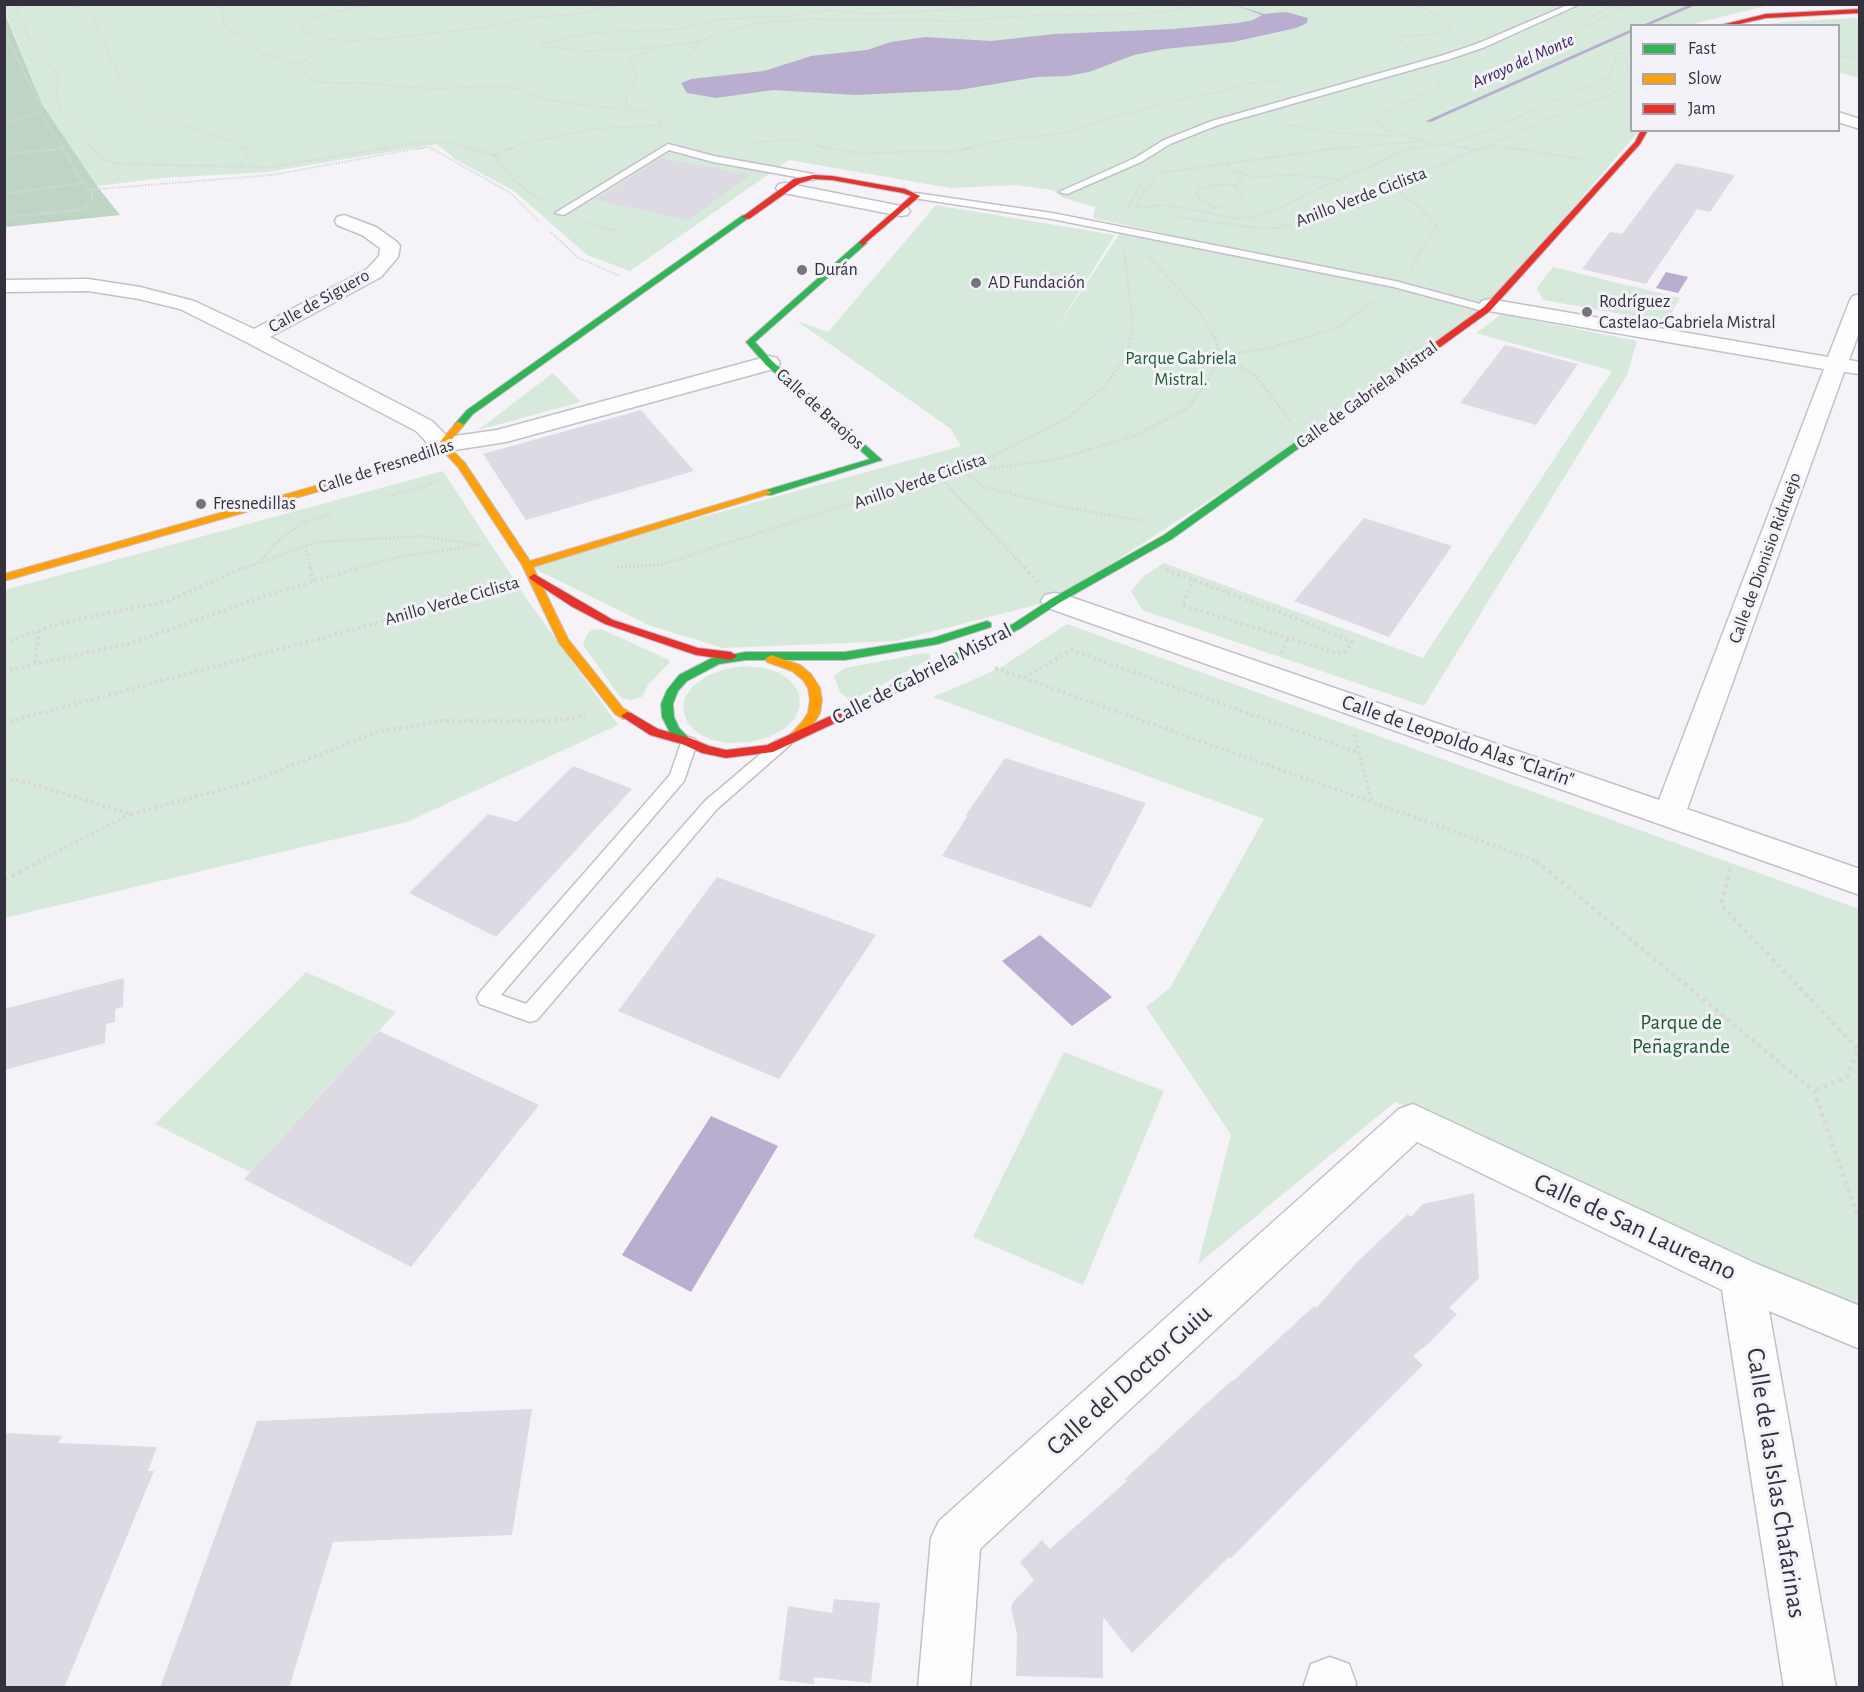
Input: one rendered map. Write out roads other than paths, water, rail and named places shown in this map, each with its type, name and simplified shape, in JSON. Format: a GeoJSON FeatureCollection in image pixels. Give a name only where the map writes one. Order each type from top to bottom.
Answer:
{"type":"FeatureCollection","features":[{"type":"Feature","properties":{"kind":"street"},"geometry":{"type":"LineString","coordinates":[[1729,24],[1766,16],[1860,13]]}},
{"type":"Feature","properties":{"kind":"street"},"geometry":{"type":"LineString","coordinates":[[1840,117],[1860,124]]}},
{"type":"Feature","properties":{"kind":"street","name":"Calle de Gabriela Mistral"},"geometry":{"type":"LineString","coordinates":[[442,445],[462,465],[527,564],[563,640],[618,711],[654,732],[706,750],[726,754],[769,749],[978,647],[1180,528],[1488,307],[1638,143],[1644,132]]}},
{"type":"Feature","properties":{"kind":"street"},"geometry":{"type":"LineString","coordinates":[[442,445],[470,412],[797,181],[813,177],[832,178],[905,191],[916,196]]}},
{"type":"Feature","properties":{"kind":"street"},"geometry":{"type":"LineString","coordinates":[[785,189],[902,211]]}},
{"type":"Feature","properties":{"kind":"street","name":"Calle de Braojos"},"geometry":{"type":"LineString","coordinates":[[527,564],[877,460],[769,363],[750,342],[902,211],[916,196]]}},
{"type":"Feature","properties":{"kind":"street","name":"Calle de Siguero"},"geometry":{"type":"LineString","coordinates":[[254,337],[374,273],[388,258],[390,246],[369,231],[344,221]]}},
{"type":"Feature","properties":{"kind":"street","name":"Calle de Siguero"},"geometry":{"type":"LineString","coordinates":[[4,286],[88,285],[140,292],[187,305],[254,337],[424,426],[442,445]]}},
{"type":"Feature","properties":{"kind":"street","name":"Calle de Dionisio Ridruejo"},"geometry":{"type":"LineString","coordinates":[[1669,814],[1848,367],[1860,300]]}},
{"type":"Feature","properties":{"kind":"street"},"geometry":{"type":"LineString","coordinates":[[1488,307],[1848,367]]}},
{"type":"Feature","properties":{"kind":"street","name":"Calle de Fresnedillas"},"geometry":{"type":"LineString","coordinates":[[4,578],[330,485],[406,461],[442,445],[498,437],[769,363]]}},
{"type":"Feature","properties":{"kind":"street","name":"Calle de Gabriela Mistral"},"geometry":{"type":"LineString","coordinates":[[534,578],[609,622],[696,651],[736,657],[844,656],[934,641],[1051,603]]}},
{"type":"Feature","properties":{"kind":"street","name":"Calle de Leopoldo Alas \"Clarín\""},"geometry":{"type":"LineString","coordinates":[[1051,603],[1344,701],[1860,882]]}},
{"type":"Feature","properties":{"kind":"street","name":"Calle de Gabriela Mistral"},"geometry":{"type":"LineString","coordinates":[[687,742],[674,730],[668,717],[667,704],[673,690],[683,678],[698,668],[736,657]]}},
{"type":"Feature","properties":{"kind":"street","name":"Calle de Gabriela Mistral"},"geometry":{"type":"LineString","coordinates":[[765,657],[796,668],[807,677],[814,688],[816,700],[814,713],[807,725],[791,738]]}},
{"type":"Feature","properties":{"kind":"street","name":"Calle de San Laureano"},"geometry":{"type":"LineString","coordinates":[[1413,1121],[1742,1278],[1860,1328]]}},
{"type":"Feature","properties":{"kind":"street","name":"Calle del Doctor Guiu"},"geometry":{"type":"LineString","coordinates":[[944,1688],[956,1538],[1413,1121]]}},
{"type":"Feature","properties":{"kind":"street","name":"Calle de las Islas Chafarinas"},"geometry":{"type":"LineString","coordinates":[[1742,1278],[1810,1688]]}},
{"type":"Feature","properties":{"kind":"lane"},"geometry":{"type":"LineString","coordinates":[[1064,192],[1138,160],[1167,142],[1215,123],[1456,54],[1576,4]]}},
{"type":"Feature","properties":{"kind":"lane"},"geometry":{"type":"LineString","coordinates":[[560,213],[668,147],[713,159],[813,177]]}},
{"type":"Feature","properties":{"kind":"lane"},"geometry":{"type":"LineString","coordinates":[[916,196],[1041,214],[1395,284],[1488,307]]}},
{"type":"Feature","properties":{"kind":"lane"},"geometry":{"type":"LineString","coordinates":[[687,742],[678,777],[487,998],[530,1014],[711,805],[791,738]]}},
{"type":"Feature","properties":{"kind":"waterway","name":"Arroyo del Monte"},"geometry":{"type":"LineString","coordinates":[[1647,24],[1696,4]]}},
{"type":"Feature","properties":{"kind":"waterway","name":"Arroyo del Monte"},"geometry":{"type":"LineString","coordinates":[[1429,121],[1630,31]]}},
{"type":"Feature","properties":{"kind":"place","name":"Durán"},"geometry":{"type":"Point","coordinates":[802,270]}},
{"type":"Feature","properties":{"kind":"place","name":"AD Fundación"},"geometry":{"type":"Point","coordinates":[976,283]}},
{"type":"Feature","properties":{"kind":"place","name":"Rodríguez Castelao-Gabriela Mistral"},"geometry":{"type":"Point","coordinates":[1587,312]}},
{"type":"Feature","properties":{"kind":"place","name":"Fresnedillas"},"geometry":{"type":"Point","coordinates":[201,504]}},
{"type":"Feature","properties":{"kind":"park label","name":"Parque Gabriela Mistral."},"geometry":{"type":"Point","coordinates":[1181,370]}},
{"type":"Feature","properties":{"kind":"park label","name":"Parque de Peñagrande"},"geometry":{"type":"Point","coordinates":[1681,1035]}}]}
